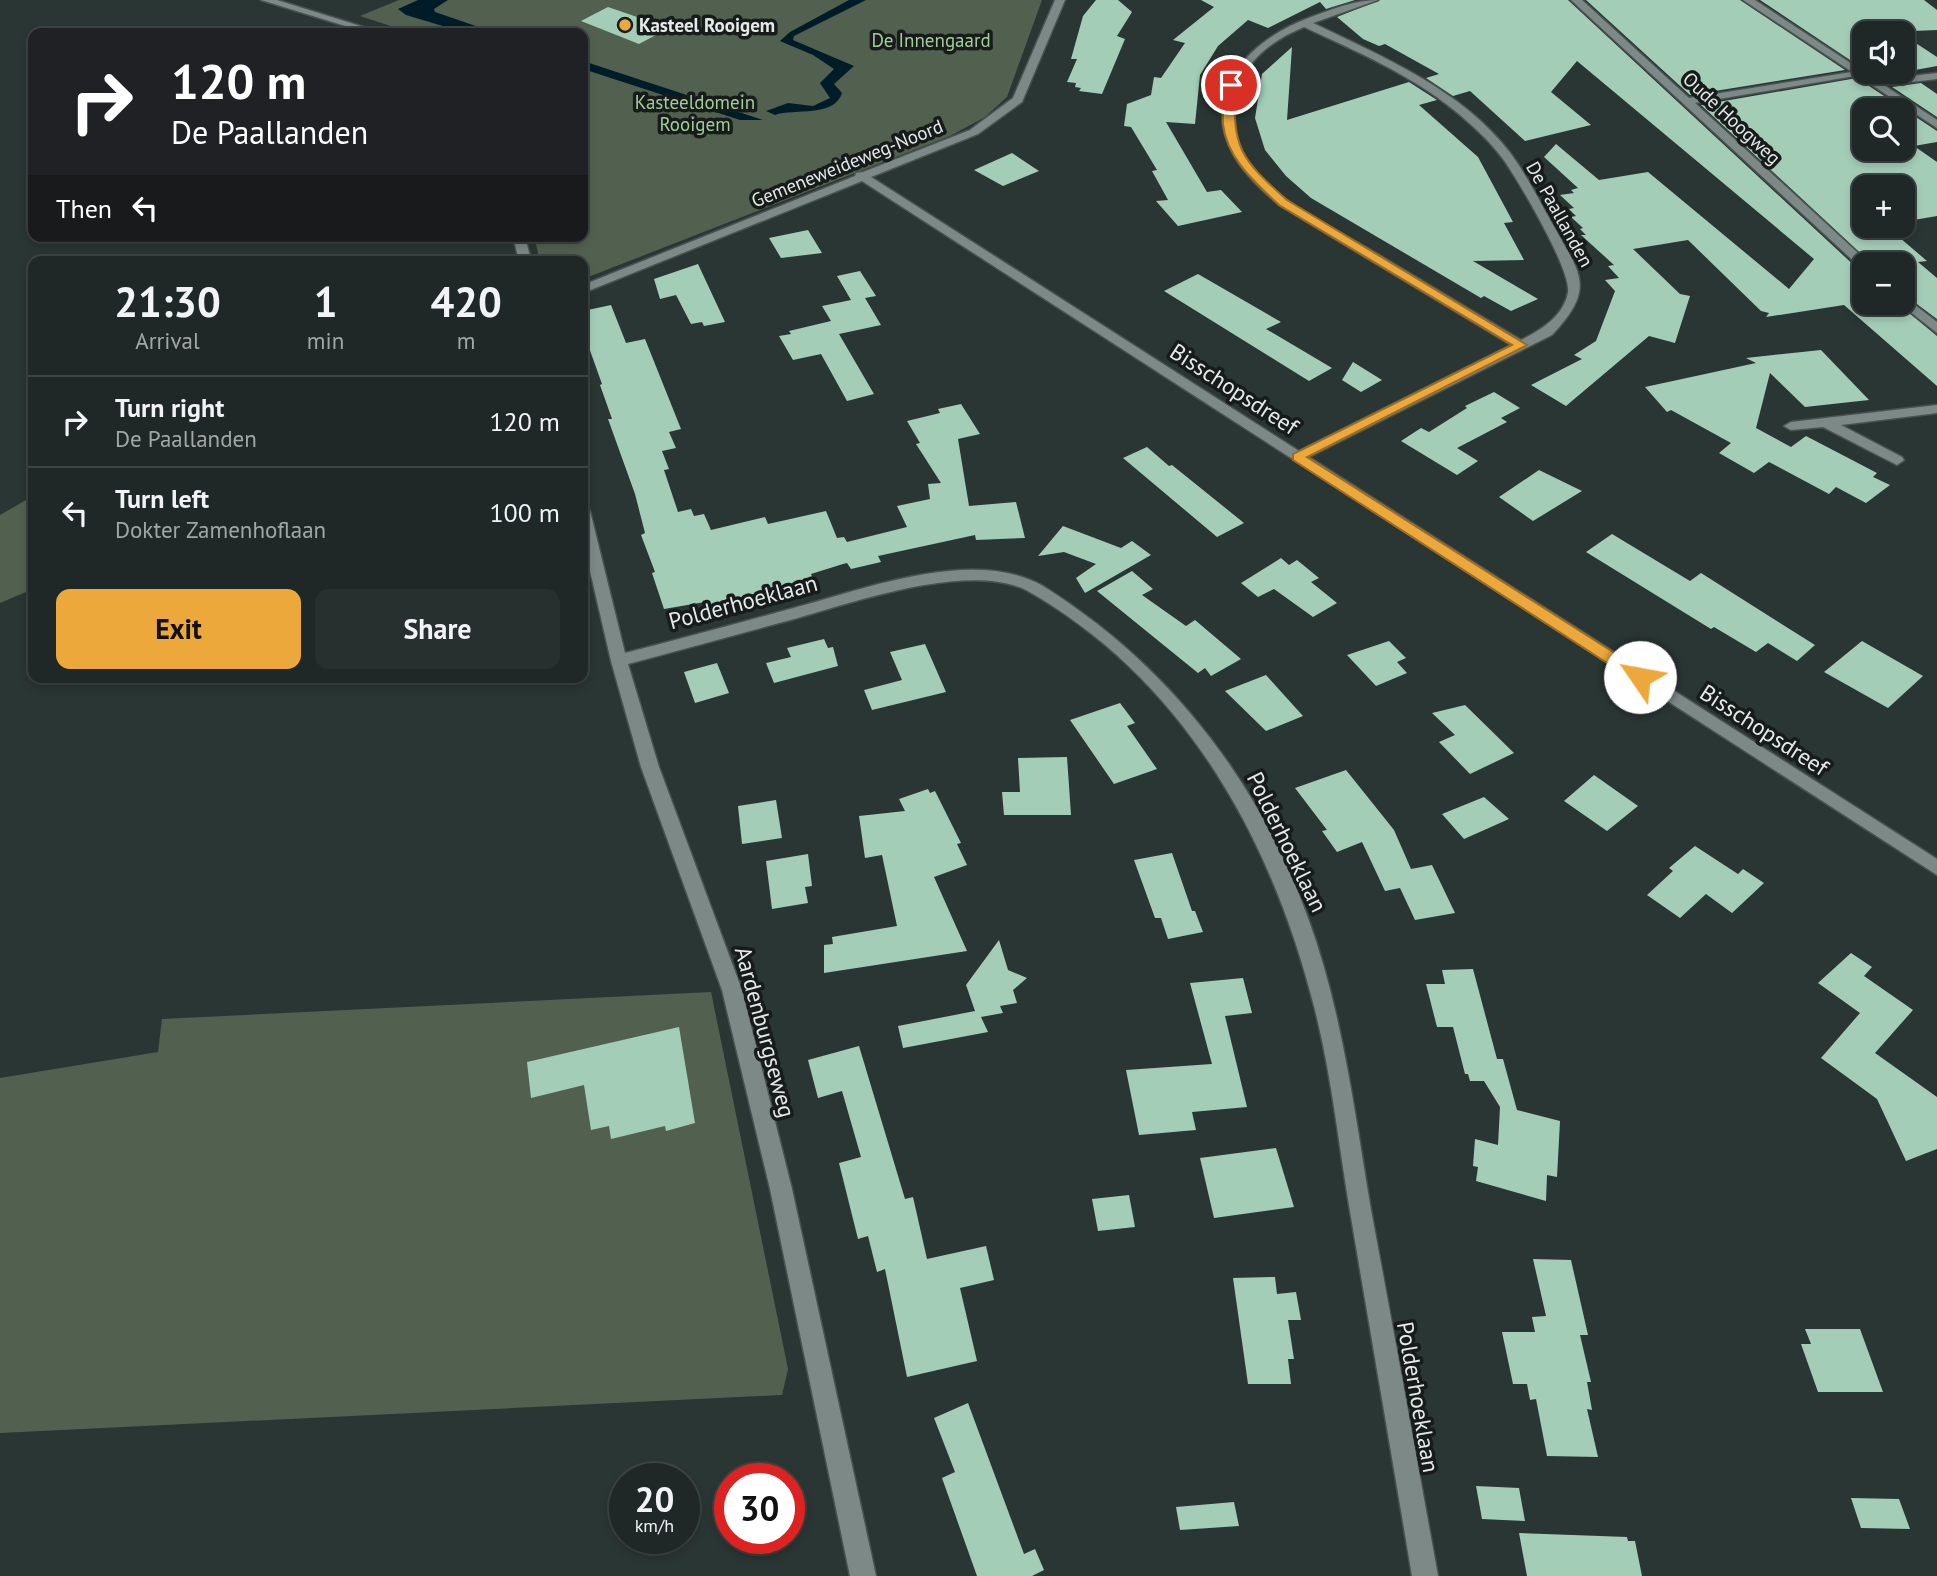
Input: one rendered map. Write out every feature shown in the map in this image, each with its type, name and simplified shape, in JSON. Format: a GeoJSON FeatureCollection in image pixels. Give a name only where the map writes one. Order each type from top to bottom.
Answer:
{"type":"FeatureCollection","features":[{"type":"Feature","properties":{"kind":"street"},"geometry":{"type":"LineString","coordinates":[[266,0],[361,28]]}},
{"type":"Feature","properties":{"kind":"street","name":"Gemeneweideweg-Noord"},"geometry":{"type":"LineString","coordinates":[[588,287],[860,175],[974,132],[1007,111],[1018,100],[1060,0]]}},
{"type":"Feature","properties":{"kind":"street"},"geometry":{"type":"LineString","coordinates":[[1373,0],[1304,22],[1271,40],[1248,60],[1231,85],[1228,124],[1236,149],[1253,175],[1283,203],[1521,345]]}},
{"type":"Feature","properties":{"kind":"street","name":"Oude Hoogweg"},"geometry":{"type":"LineString","coordinates":[[1576,0],[1852,253]]}},
{"type":"Feature","properties":{"kind":"street"},"geometry":{"type":"LineString","coordinates":[[1748,0],[1852,66]]}},
{"type":"Feature","properties":{"kind":"street","name":"De Paallanden"},"geometry":{"type":"LineString","coordinates":[[1298,457],[1547,332],[1568,313],[1577,288],[1569,264],[1502,150],[1465,112],[1406,72],[1304,22]]}},
{"type":"Feature","properties":{"kind":"street"},"geometry":{"type":"LineString","coordinates":[[1685,102],[1852,74]]}},
{"type":"Feature","properties":{"kind":"street"},"geometry":{"type":"LineString","coordinates":[[1915,79],[1937,76]]}},
{"type":"Feature","properties":{"kind":"street"},"geometry":{"type":"LineString","coordinates":[[1878,84],[1937,125]]}},
{"type":"Feature","properties":{"kind":"street","name":"Bisschopsdreef"},"geometry":{"type":"LineString","coordinates":[[860,175],[1937,868]]}},
{"type":"Feature","properties":{"kind":"street"},"geometry":{"type":"LineString","coordinates":[[1915,310],[1937,329]]}},
{"type":"Feature","properties":{"kind":"street"},"geometry":{"type":"LineString","coordinates":[[1791,426],[1937,409]]}},
{"type":"Feature","properties":{"kind":"street"},"geometry":{"type":"LineString","coordinates":[[1825,422],[1897,460]]}},
{"type":"Feature","properties":{"kind":"street","name":"Aardenburgseweg"},"geometry":{"type":"LineString","coordinates":[[588,532],[619,661],[650,766],[732,990],[780,1189],[863,1576]]}},
{"type":"Feature","properties":{"kind":"street","name":"Polderhoeklaan"},"geometry":{"type":"LineString","coordinates":[[619,661],[902,585],[927,580],[984,576],[1026,583],[1087,624],[1145,669],[1205,740],[1245,802],[1311,951],[1326,1013],[1425,1576]]}},
{"type":"Feature","properties":{"kind":"green space","name":"Kasteeldomein Rooigem"},"geometry":{"type":"Polygon","coordinates":[[[399,0],[1042,0],[1007,97],[985,117],[950,136],[588,277],[588,256],[539,256],[535,242],[588,242],[588,28],[397,28],[360,16],[399,0]]]}},
{"type":"Feature","properties":{"kind":"green space"},"geometry":{"type":"Polygon","coordinates":[[[28,499],[28,591],[0,603],[0,515],[28,499]]]}},
{"type":"Feature","properties":{"kind":"green space"},"geometry":{"type":"Polygon","coordinates":[[[711,992],[788,1369],[782,1395],[0,1433],[0,1078],[158,1052],[162,1019],[711,992]]]}},
{"type":"Feature","properties":{"kind":"water"},"geometry":{"type":"Polygon","coordinates":[[[418,0],[448,0],[434,9],[435,12],[481,28],[449,28],[406,15],[398,9],[418,0]]]}},
{"type":"Feature","properties":{"kind":"water"},"geometry":{"type":"Polygon","coordinates":[[[849,0],[866,0],[794,36],[793,40],[854,66],[834,84],[842,93],[838,101],[813,111],[775,115],[766,111],[788,103],[813,106],[830,98],[820,83],[834,69],[813,55],[780,41],[790,32],[849,0]]]}},
{"type":"Feature","properties":{"kind":"water"},"geometry":{"type":"Polygon","coordinates":[[[588,63],[763,120],[740,120],[588,71],[588,63]]]}},
{"type":"Feature","properties":{"kind":"building"},"geometry":{"type":"Polygon","coordinates":[[[1096,0],[1118,0],[1132,12],[1117,36],[1125,39],[1102,94],[1079,91],[1081,88],[1075,87],[1076,83],[1067,82],[1077,59],[1071,59],[1083,16],[1096,0]]]}},
{"type":"Feature","properties":{"kind":"building"},"geometry":{"type":"Polygon","coordinates":[[[1201,0],[1355,0],[1326,9],[1320,2],[1268,28],[1248,20],[1218,46],[1200,75],[1195,124],[1166,122],[1207,192],[1221,190],[1242,212],[1178,226],[1156,201],[1168,200],[1152,171],[1157,170],[1131,127],[1124,126],[1127,104],[1151,95],[1154,77],[1161,78],[1185,43],[1173,40],[1214,7],[1201,0]]]}},
{"type":"Feature","properties":{"kind":"building"},"geometry":{"type":"Polygon","coordinates":[[[1380,0],[1568,0],[1852,263],[1852,312],[1844,305],[1766,317],[1769,313],[1761,311],[1688,240],[1633,249],[1680,294],[1690,296],[1675,343],[1649,336],[1566,406],[1531,385],[1582,359],[1574,355],[1596,341],[1615,291],[1605,280],[1619,278],[1608,266],[1614,265],[1581,235],[1586,235],[1580,229],[1583,228],[1571,217],[1576,216],[1569,209],[1574,208],[1560,195],[1574,193],[1571,190],[1578,188],[1544,157],[1556,144],[1599,180],[1648,172],[1789,289],[1814,259],[1577,61],[1551,92],[1591,125],[1525,141],[1470,91],[1453,96],[1426,78],[1439,74],[1385,44],[1379,46],[1363,39],[1337,17],[1380,0]]]}},
{"type":"Feature","properties":{"kind":"building"},"geometry":{"type":"Polygon","coordinates":[[[1586,0],[1740,0],[1845,70],[1690,95],[1586,0]]]}},
{"type":"Feature","properties":{"kind":"building"},"geometry":{"type":"Polygon","coordinates":[[[1760,0],[1924,0],[1937,10],[1937,30],[1915,31],[1915,21],[1852,21],[1852,61],[1760,0]]]}},
{"type":"Feature","properties":{"kind":"building","name":"Kasteel Rooigem"},"geometry":{"type":"Polygon","coordinates":[[[608,7],[669,28],[639,44],[581,21],[608,7]]]}},
{"type":"Feature","properties":{"kind":"building"},"geometry":{"type":"Polygon","coordinates":[[[1915,43],[1937,57],[1937,66],[1915,70],[1915,43]]]}},
{"type":"Feature","properties":{"kind":"building"},"geometry":{"type":"Polygon","coordinates":[[[1292,47],[1287,120],[1409,82],[1437,100],[1419,105],[1478,157],[1513,222],[1504,223],[1524,260],[1473,261],[1538,299],[1511,311],[1484,296],[1481,298],[1311,198],[1286,176],[1265,150],[1255,118],[1262,74],[1292,47]]]}},
{"type":"Feature","properties":{"kind":"building"},"geometry":{"type":"Polygon","coordinates":[[[1852,79],[1852,84],[1866,84],[1887,98],[1852,98],[1852,161],[1915,161],[1915,147],[1937,162],[1937,216],[1915,220],[1915,175],[1852,175],[1852,238],[1900,238],[1927,261],[1918,262],[1937,278],[1937,319],[1915,303],[1915,252],[1859,252],[1701,105],[1852,79]]]}},
{"type":"Feature","properties":{"kind":"building"},"geometry":{"type":"Polygon","coordinates":[[[1921,83],[1937,94],[1937,117],[1915,102],[1915,98],[1908,98],[1892,87],[1921,83]]]}},
{"type":"Feature","properties":{"kind":"building"},"geometry":{"type":"Polygon","coordinates":[[[1915,116],[1937,131],[1937,142],[1915,146],[1915,116]]]}},
{"type":"Feature","properties":{"kind":"building"},"geometry":{"type":"Polygon","coordinates":[[[1012,153],[1039,171],[1003,186],[974,170],[1012,153]]]}},
{"type":"Feature","properties":{"kind":"building"},"geometry":{"type":"Polygon","coordinates":[[[808,230],[822,253],[781,258],[769,238],[808,230]]]}},
{"type":"Feature","properties":{"kind":"building"},"geometry":{"type":"Polygon","coordinates":[[[698,264],[725,322],[704,326],[702,322],[691,324],[676,295],[660,299],[654,279],[698,264]]]}},
{"type":"Feature","properties":{"kind":"building"},"geometry":{"type":"Polygon","coordinates":[[[860,271],[876,296],[865,298],[881,325],[839,334],[874,394],[847,401],[821,354],[793,360],[779,336],[831,321],[822,306],[851,300],[837,276],[860,271]]]}},
{"type":"Feature","properties":{"kind":"building"},"geometry":{"type":"Polygon","coordinates":[[[1198,274],[1281,322],[1266,329],[1332,368],[1309,381],[1164,291],[1198,274]]]}},
{"type":"Feature","properties":{"kind":"building"},"geometry":{"type":"Polygon","coordinates":[[[611,305],[626,343],[645,339],[681,429],[669,432],[676,448],[662,451],[669,469],[664,470],[678,512],[691,509],[694,516],[704,514],[711,530],[765,517],[768,524],[826,511],[837,538],[844,537],[847,542],[907,527],[897,506],[930,499],[928,484],[941,483],[916,444],[920,443],[907,421],[940,413],[938,409],[961,404],[980,434],[958,439],[969,506],[1016,502],[1025,538],[976,540],[975,535],[878,556],[881,562],[851,569],[847,563],[843,564],[811,574],[813,579],[707,606],[705,602],[664,609],[652,573],[655,572],[641,535],[645,533],[635,494],[608,419],[612,419],[588,345],[588,310],[611,305]]]}},
{"type":"Feature","properties":{"kind":"building"},"geometry":{"type":"Polygon","coordinates":[[[1855,315],[1912,315],[1937,336],[1937,386],[1855,315]]]}},
{"type":"Feature","properties":{"kind":"building"},"geometry":{"type":"Polygon","coordinates":[[[1821,350],[1869,400],[1805,407],[1770,373],[1756,428],[1791,447],[1806,436],[1877,473],[1873,477],[1890,485],[1866,503],[1836,487],[1829,494],[1769,462],[1754,473],[1719,453],[1731,443],[1671,410],[1667,412],[1645,387],[1756,363],[1746,358],[1821,350]]]}},
{"type":"Feature","properties":{"kind":"building"},"geometry":{"type":"Polygon","coordinates":[[[1353,362],[1382,380],[1361,392],[1342,380],[1353,362]]]}},
{"type":"Feature","properties":{"kind":"building"},"geometry":{"type":"Polygon","coordinates":[[[1494,392],[1520,408],[1501,418],[1507,422],[1457,448],[1478,461],[1457,475],[1401,441],[1421,428],[1429,432],[1467,408],[1465,406],[1494,392]]]}},
{"type":"Feature","properties":{"kind":"building"},"geometry":{"type":"Polygon","coordinates":[[[1147,447],[1244,523],[1217,537],[1123,458],[1147,447]]]}},
{"type":"Feature","properties":{"kind":"building"},"geometry":{"type":"Polygon","coordinates":[[[1539,470],[1582,491],[1533,521],[1499,497],[1539,470]]]}},
{"type":"Feature","properties":{"kind":"building"},"geometry":{"type":"Polygon","coordinates":[[[1063,526],[1121,548],[1132,541],[1151,555],[1085,593],[1076,578],[1096,564],[1064,552],[1038,556],[1063,526]]]}},
{"type":"Feature","properties":{"kind":"building"},"geometry":{"type":"Polygon","coordinates":[[[1612,534],[1690,581],[1701,573],[1815,645],[1797,661],[1768,643],[1756,652],[1714,627],[1711,629],[1586,552],[1612,534]]]}},
{"type":"Feature","properties":{"kind":"building"},"geometry":{"type":"Polygon","coordinates":[[[1281,558],[1289,565],[1297,560],[1319,578],[1311,582],[1337,603],[1313,617],[1274,589],[1258,597],[1241,583],[1281,558]]]}},
{"type":"Feature","properties":{"kind":"building"},"geometry":{"type":"Polygon","coordinates":[[[1132,571],[1153,589],[1142,595],[1186,626],[1195,620],[1241,659],[1211,676],[1205,668],[1198,673],[1097,591],[1132,571]]]}},
{"type":"Feature","properties":{"kind":"building"},"geometry":{"type":"Polygon","coordinates":[[[824,639],[828,648],[833,647],[838,666],[774,683],[766,663],[791,657],[787,648],[824,639]]]}},
{"type":"Feature","properties":{"kind":"building"},"geometry":{"type":"Polygon","coordinates":[[[1389,641],[1406,658],[1397,662],[1407,673],[1376,686],[1347,655],[1389,641]]]}},
{"type":"Feature","properties":{"kind":"building"},"geometry":{"type":"Polygon","coordinates":[[[1862,641],[1923,676],[1888,708],[1824,672],[1862,641]]]}},
{"type":"Feature","properties":{"kind":"building"},"geometry":{"type":"Polygon","coordinates":[[[925,644],[946,692],[872,710],[864,690],[902,680],[890,652],[925,644]]]}},
{"type":"Feature","properties":{"kind":"building"},"geometry":{"type":"Polygon","coordinates":[[[717,663],[729,693],[695,703],[684,672],[717,663]]]}},
{"type":"Feature","properties":{"kind":"building"},"geometry":{"type":"Polygon","coordinates":[[[1266,675],[1303,716],[1266,731],[1225,691],[1266,675]]]}},
{"type":"Feature","properties":{"kind":"building"},"geometry":{"type":"Polygon","coordinates":[[[1120,703],[1135,723],[1127,726],[1157,769],[1114,784],[1070,720],[1120,703]]]}},
{"type":"Feature","properties":{"kind":"building"},"geometry":{"type":"Polygon","coordinates":[[[1465,705],[1514,753],[1470,774],[1439,742],[1455,735],[1432,713],[1465,705]]]}},
{"type":"Feature","properties":{"kind":"building"},"geometry":{"type":"Polygon","coordinates":[[[1067,757],[1071,815],[1004,815],[1002,792],[1020,792],[1018,758],[1067,757]]]}},
{"type":"Feature","properties":{"kind":"building"},"geometry":{"type":"Polygon","coordinates":[[[1346,770],[1394,830],[1411,869],[1432,865],[1455,913],[1415,920],[1400,888],[1385,891],[1362,842],[1337,852],[1322,831],[1327,830],[1295,788],[1346,770]]]}},
{"type":"Feature","properties":{"kind":"building"},"geometry":{"type":"Polygon","coordinates":[[[1594,775],[1638,806],[1607,831],[1564,801],[1594,775]]]}},
{"type":"Feature","properties":{"kind":"building"},"geometry":{"type":"Polygon","coordinates":[[[928,789],[930,793],[935,791],[961,843],[957,844],[967,865],[934,877],[967,951],[824,973],[824,945],[833,944],[832,937],[897,926],[882,855],[865,858],[859,816],[905,811],[899,799],[928,789]]]}},
{"type":"Feature","properties":{"kind":"building"},"geometry":{"type":"Polygon","coordinates":[[[1484,797],[1509,819],[1464,839],[1442,814],[1484,797]]]}},
{"type":"Feature","properties":{"kind":"building"},"geometry":{"type":"Polygon","coordinates":[[[776,800],[782,838],[742,844],[738,806],[776,800]]]}},
{"type":"Feature","properties":{"kind":"building"},"geometry":{"type":"Polygon","coordinates":[[[1695,846],[1738,874],[1743,869],[1764,883],[1732,913],[1706,894],[1680,918],[1647,895],[1673,871],[1669,868],[1695,846]]]}},
{"type":"Feature","properties":{"kind":"building"},"geometry":{"type":"Polygon","coordinates":[[[1172,853],[1192,911],[1195,911],[1203,932],[1168,939],[1161,918],[1155,918],[1134,860],[1172,853]]]}},
{"type":"Feature","properties":{"kind":"building"},"geometry":{"type":"Polygon","coordinates":[[[808,854],[812,886],[805,887],[808,903],[772,909],[766,861],[808,854]]]}},
{"type":"Feature","properties":{"kind":"building"},"geometry":{"type":"Polygon","coordinates":[[[999,940],[1008,970],[1027,978],[1013,990],[1017,1003],[1000,1006],[1003,1013],[981,1017],[988,1032],[903,1048],[898,1026],[975,1011],[966,985],[999,940]]]}},
{"type":"Feature","properties":{"kind":"building"},"geometry":{"type":"Polygon","coordinates":[[[1851,953],[1872,967],[1864,976],[1913,1010],[1875,1053],[1937,1097],[1937,1149],[1906,1161],[1877,1099],[1821,1058],[1860,1013],[1818,983],[1851,953]]]}},
{"type":"Feature","properties":{"kind":"building"},"geometry":{"type":"Polygon","coordinates":[[[1473,969],[1497,1059],[1503,1059],[1517,1110],[1560,1121],[1557,1177],[1547,1175],[1546,1201],[1476,1181],[1478,1167],[1473,1166],[1475,1139],[1498,1145],[1500,1107],[1484,1081],[1470,1081],[1468,1074],[1465,1074],[1453,1027],[1437,1027],[1426,984],[1445,984],[1442,970],[1473,969]]]}},
{"type":"Feature","properties":{"kind":"building"},"geometry":{"type":"Polygon","coordinates":[[[1243,978],[1252,1013],[1225,1016],[1247,1107],[1192,1112],[1196,1130],[1139,1135],[1126,1070],[1212,1064],[1190,983],[1243,978]]]}},
{"type":"Feature","properties":{"kind":"building"},"geometry":{"type":"Polygon","coordinates":[[[679,1027],[695,1123],[666,1131],[665,1126],[611,1139],[609,1126],[591,1130],[584,1085],[531,1098],[527,1062],[679,1027]]]}},
{"type":"Feature","properties":{"kind":"building"},"geometry":{"type":"Polygon","coordinates":[[[859,1046],[905,1199],[913,1197],[927,1259],[986,1246],[994,1280],[960,1288],[977,1361],[907,1377],[885,1269],[877,1272],[868,1236],[858,1239],[839,1163],[861,1157],[842,1091],[818,1098],[808,1060],[859,1046]]]}},
{"type":"Feature","properties":{"kind":"building"},"geometry":{"type":"Polygon","coordinates":[[[1276,1148],[1294,1207],[1214,1218],[1200,1158],[1276,1148]]]}},
{"type":"Feature","properties":{"kind":"building"},"geometry":{"type":"Polygon","coordinates":[[[1129,1195],[1135,1227],[1098,1231],[1092,1199],[1129,1195]]]}},
{"type":"Feature","properties":{"kind":"building"},"geometry":{"type":"Polygon","coordinates":[[[1533,1259],[1571,1260],[1588,1335],[1580,1335],[1591,1382],[1587,1382],[1592,1410],[1587,1409],[1598,1457],[1547,1456],[1536,1399],[1530,1400],[1527,1384],[1513,1384],[1502,1332],[1535,1332],[1532,1317],[1546,1316],[1533,1259]]]}},
{"type":"Feature","properties":{"kind":"building"},"geometry":{"type":"Polygon","coordinates":[[[1275,1277],[1277,1294],[1296,1292],[1301,1320],[1288,1320],[1294,1359],[1288,1359],[1291,1384],[1248,1384],[1233,1278],[1275,1277]]]}},
{"type":"Feature","properties":{"kind":"building"},"geometry":{"type":"Polygon","coordinates":[[[1805,1329],[1860,1329],[1883,1392],[1818,1392],[1801,1344],[1811,1344],[1805,1329]]]}},
{"type":"Feature","properties":{"kind":"building"},"geometry":{"type":"Polygon","coordinates":[[[968,1403],[1024,1554],[1035,1549],[1044,1570],[1032,1576],[977,1576],[942,1478],[955,1472],[934,1418],[968,1403]]]}},
{"type":"Feature","properties":{"kind":"building"},"geometry":{"type":"Polygon","coordinates":[[[1476,1486],[1519,1488],[1525,1521],[1482,1519],[1476,1486]]]}},
{"type":"Feature","properties":{"kind":"building"},"geometry":{"type":"Polygon","coordinates":[[[1851,1498],[1899,1499],[1910,1529],[1861,1528],[1851,1498]]]}},
{"type":"Feature","properties":{"kind":"building"},"geometry":{"type":"Polygon","coordinates":[[[1234,1502],[1239,1526],[1180,1530],[1176,1507],[1234,1502]]]}},
{"type":"Feature","properties":{"kind":"building"},"geometry":{"type":"Polygon","coordinates":[[[1519,1533],[1627,1537],[1628,1541],[1635,1541],[1642,1576],[1527,1576],[1519,1533]]]}},
{"type":"Feature","properties":{"kind":"place","name":"Kasteel Rooigem"},"geometry":{"type":"Point","coordinates":[625,25]}},
{"type":"Feature","properties":{"kind":"route"},"geometry":{"type":"LineString","coordinates":[[1231,85],[1228,124],[1236,149],[1253,175],[1283,203],[1521,345],[1298,457],[1640,677]]}},
{"type":"Feature","properties":{"kind":"park label","name":"De Innengaard"},"geometry":{"type":"Point","coordinates":[931,40]}}]}
